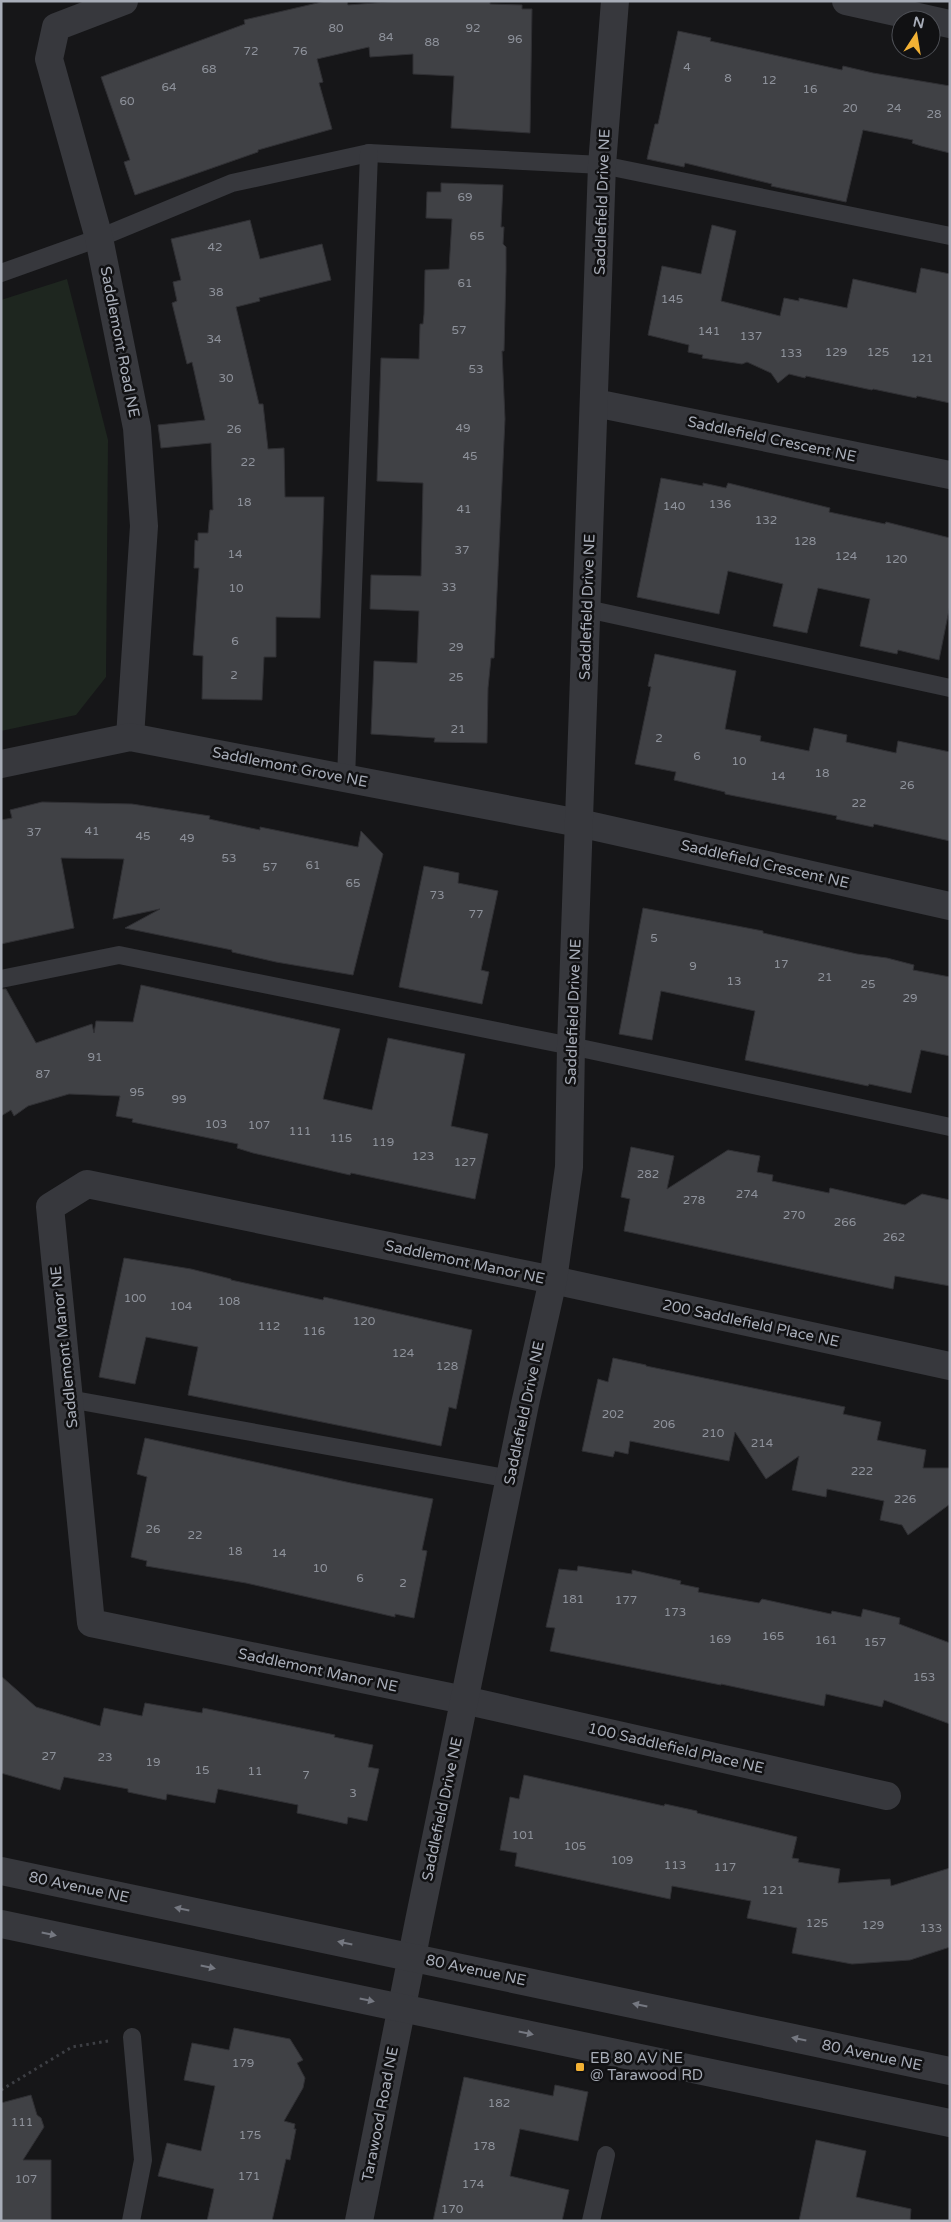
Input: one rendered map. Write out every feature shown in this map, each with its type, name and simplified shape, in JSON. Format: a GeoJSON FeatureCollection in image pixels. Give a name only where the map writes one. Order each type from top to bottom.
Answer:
{"type":"FeatureCollection","features":[{"type":"Feature","properties":{"kind":"street","name":"Saddlemont Road NE"},"geometry":{"type":"LineString","coordinates":[[124,1],[56,27],[49,59],[99,238],[137,428],[144,526],[130,736]]}},
{"type":"Feature","properties":{"kind":"street","name":"Saddlefield Drive NE"},"geometry":{"type":"LineString","coordinates":[[402,2007],[464,1700],[553,1280],[569,1167],[571,1046],[602,165],[615,1]]}},
{"type":"Feature","properties":{"kind":"street"},"geometry":{"type":"LineString","coordinates":[[846,1],[950,24]]}},
{"type":"Feature","properties":{"kind":"street","name":"Saddlefield Crescent NE"},"geometry":{"type":"LineString","coordinates":[[595,403],[950,475]]}},
{"type":"Feature","properties":{"kind":"street","name":"Saddlemont Grove NE"},"geometry":{"type":"LineString","coordinates":[[1,764],[130,736],[580,822]]}},
{"type":"Feature","properties":{"kind":"street","name":"Saddlefield Crescent NE"},"geometry":{"type":"LineString","coordinates":[[580,822],[950,906]]}},
{"type":"Feature","properties":{"kind":"street","name":"Saddlemont Manor NE"},"geometry":{"type":"LineString","coordinates":[[464,1700],[91,1623],[50,1207],[88,1184],[553,1280]]}},
{"type":"Feature","properties":{"kind":"street","name":"200 Saddlefield Place NE"},"geometry":{"type":"LineString","coordinates":[[553,1280],[950,1366]]}},
{"type":"Feature","properties":{"kind":"street","name":"100 Saddlefield Place NE"},"geometry":{"type":"LineString","coordinates":[[464,1700],[887,1796]]}},
{"type":"Feature","properties":{"kind":"street","name":"80 Avenue NE"},"geometry":{"type":"LineString","coordinates":[[1,1871],[950,2072]]}},
{"type":"Feature","properties":{"kind":"street"},"geometry":{"type":"LineString","coordinates":[[1,1924],[950,2123]]}},
{"type":"Feature","properties":{"kind":"street","name":"Tarawood Road NE"},"geometry":{"type":"LineString","coordinates":[[359,2221],[402,2007]]}},
{"type":"Feature","properties":{"kind":"lane"},"geometry":{"type":"LineString","coordinates":[[346,778],[369,153]]}},
{"type":"Feature","properties":{"kind":"lane"},"geometry":{"type":"LineString","coordinates":[[1,273],[99,238],[232,183],[369,153],[602,165],[950,236]]}},
{"type":"Feature","properties":{"kind":"lane"},"geometry":{"type":"LineString","coordinates":[[587,609],[950,688]]}},
{"type":"Feature","properties":{"kind":"lane"},"geometry":{"type":"LineString","coordinates":[[1,979],[119,955],[571,1046],[950,1127]]}},
{"type":"Feature","properties":{"kind":"lane"},"geometry":{"type":"LineString","coordinates":[[69,1399],[510,1479]]}},
{"type":"Feature","properties":{"kind":"lane"},"geometry":{"type":"LineString","coordinates":[[131,2221],[143,2160],[132,2038]]}},
{"type":"Feature","properties":{"kind":"lane"},"geometry":{"type":"LineString","coordinates":[[592,2221],[606,2155]]}},
{"type":"Feature","properties":{"kind":"path"},"geometry":{"type":"LineString","coordinates":[[1,2090],[72,2047],[132,2038]]}},
{"type":"Feature","properties":{"kind":"shaded area"},"geometry":{"type":"Polygon","coordinates":[[[67,279],[108,440],[106,677],[76,715],[1,731],[1,300],[67,279]]]}},
{"type":"Feature","properties":{"kind":"building"},"geometry":{"type":"Polygon","coordinates":[[[326,1],[347,1],[348,5],[400,1],[490,1],[490,4],[522,5],[522,9],[532,9],[530,133],[451,128],[454,76],[413,74],[413,54],[370,57],[369,47],[317,59],[323,82],[319,83],[332,129],[258,150],[258,152],[135,195],[124,162],[130,160],[101,77],[245,24],[244,20],[326,1]]]}},
{"type":"Feature","properties":{"kind":"building"},"geometry":{"type":"Polygon","coordinates":[[[678,31],[711,38],[710,41],[842,70],[843,66],[950,86],[950,153],[912,143],[913,140],[863,130],[846,202],[771,186],[772,184],[685,163],[684,167],[647,159],[655,124],[658,124],[678,31]]]}},
{"type":"Feature","properties":{"kind":"building"},"geometry":{"type":"Polygon","coordinates":[[[441,183],[503,185],[501,227],[504,227],[503,244],[506,247],[504,351],[502,351],[505,419],[494,658],[491,658],[488,688],[487,743],[434,742],[435,738],[371,734],[374,661],[417,663],[419,611],[370,609],[371,575],[421,576],[423,483],[377,481],[381,358],[419,359],[420,324],[423,324],[424,314],[425,270],[449,269],[452,219],[426,218],[427,192],[441,192],[441,183]]]}},
{"type":"Feature","properties":{"kind":"building"},"geometry":{"type":"Polygon","coordinates":[[[250,220],[260,259],[322,244],[331,280],[259,298],[260,301],[236,307],[259,404],[263,404],[268,449],[284,448],[285,497],[324,497],[320,618],[276,617],[276,657],[264,657],[262,700],[202,699],[203,656],[193,655],[199,568],[194,568],[195,540],[198,541],[198,533],[208,533],[210,510],[213,510],[211,443],[161,448],[158,425],[205,420],[192,362],[187,364],[172,303],[177,301],[173,282],[181,280],[171,239],[250,220]]]}},
{"type":"Feature","properties":{"kind":"building"},"geometry":{"type":"Polygon","coordinates":[[[712,225],[736,231],[721,301],[780,316],[784,298],[799,301],[799,298],[847,308],[853,279],[916,293],[921,268],[950,274],[950,403],[789,374],[778,383],[771,373],[747,362],[742,364],[702,358],[703,355],[688,352],[689,345],[648,335],[662,266],[701,274],[712,225]]]}},
{"type":"Feature","properties":{"kind":"building"},"geometry":{"type":"Polygon","coordinates":[[[661,478],[703,486],[703,483],[726,488],[728,483],[830,508],[829,512],[885,524],[886,522],[950,538],[950,605],[939,660],[898,650],[897,654],[860,646],[870,599],[818,588],[807,633],[773,626],[783,584],[728,571],[719,614],[637,597],[661,478]]]}},
{"type":"Feature","properties":{"kind":"building"},"geometry":{"type":"Polygon","coordinates":[[[655,654],[736,671],[725,729],[761,736],[760,741],[809,751],[814,728],[847,735],[846,742],[896,753],[898,741],[950,752],[950,841],[874,824],[873,827],[836,819],[837,816],[725,794],[725,792],[674,780],[676,772],[635,764],[651,687],[648,686],[655,654]]]}},
{"type":"Feature","properties":{"kind":"building"},"geometry":{"type":"Polygon","coordinates":[[[42,802],[132,804],[210,816],[209,819],[260,830],[260,827],[358,847],[361,831],[383,854],[353,975],[276,962],[232,952],[232,950],[125,928],[160,909],[113,919],[124,859],[61,858],[74,928],[1,944],[1,820],[12,818],[10,810],[42,802]]]}},
{"type":"Feature","properties":{"kind":"building"},"geometry":{"type":"Polygon","coordinates":[[[424,866],[459,873],[458,883],[498,891],[481,970],[489,972],[482,1004],[399,987],[424,866]]]}},
{"type":"Feature","properties":{"kind":"building"},"geometry":{"type":"Polygon","coordinates":[[[643,908],[763,931],[763,933],[857,954],[887,958],[914,965],[913,970],[950,977],[950,1056],[921,1050],[911,1093],[869,1084],[868,1086],[745,1060],[755,1011],[661,991],[652,1040],[619,1034],[643,908]]]}},
{"type":"Feature","properties":{"kind":"building"},"geometry":{"type":"Polygon","coordinates":[[[141,985],[340,1029],[323,1099],[372,1110],[388,1038],[465,1054],[451,1126],[488,1134],[475,1199],[351,1173],[350,1175],[253,1153],[237,1148],[238,1144],[132,1122],[133,1119],[116,1116],[120,1096],[69,1094],[28,1106],[14,1116],[11,1110],[1,1116],[1,989],[6,989],[36,1043],[92,1024],[94,1033],[96,1021],[133,1022],[141,985]]]}},
{"type":"Feature","properties":{"kind":"building"},"geometry":{"type":"Polygon","coordinates":[[[631,1147],[674,1156],[667,1189],[728,1150],[760,1156],[757,1172],[773,1175],[772,1181],[829,1193],[830,1188],[905,1205],[922,1194],[950,1200],[950,1286],[895,1276],[893,1289],[624,1231],[630,1199],[621,1197],[631,1147]]]}},
{"type":"Feature","properties":{"kind":"building"},"geometry":{"type":"Polygon","coordinates":[[[124,1258],[191,1269],[231,1280],[323,1300],[324,1297],[472,1330],[456,1409],[449,1407],[441,1446],[188,1395],[198,1347],[146,1337],[135,1384],[99,1377],[124,1258]]]}},
{"type":"Feature","properties":{"kind":"building"},"geometry":{"type":"Polygon","coordinates":[[[613,1358],[845,1407],[843,1414],[881,1422],[877,1440],[926,1450],[923,1468],[950,1468],[950,1504],[908,1535],[902,1525],[880,1520],[884,1501],[827,1489],[826,1497],[792,1490],[799,1456],[766,1479],[735,1432],[729,1461],[630,1441],[628,1454],[615,1451],[613,1457],[582,1451],[598,1379],[608,1382],[613,1358]]]}},
{"type":"Feature","properties":{"kind":"building"},"geometry":{"type":"Polygon","coordinates":[[[145,1438],[433,1499],[422,1550],[427,1551],[414,1618],[395,1614],[395,1617],[246,1583],[146,1566],[147,1561],[131,1557],[147,1477],[137,1474],[145,1438]]]}},
{"type":"Feature","properties":{"kind":"building"},"geometry":{"type":"Polygon","coordinates":[[[578,1566],[632,1574],[632,1570],[681,1581],[680,1584],[699,1588],[698,1592],[759,1603],[762,1599],[831,1614],[832,1611],[861,1617],[863,1609],[900,1618],[899,1624],[950,1643],[950,1724],[884,1700],[882,1707],[826,1694],[824,1706],[550,1651],[555,1628],[546,1627],[559,1569],[577,1571],[578,1566]]]}},
{"type":"Feature","properties":{"kind":"building"},"geometry":{"type":"Polygon","coordinates":[[[1,1676],[36,1707],[100,1726],[104,1708],[142,1716],[145,1703],[202,1713],[203,1708],[335,1735],[334,1737],[373,1745],[368,1767],[379,1769],[367,1821],[348,1817],[347,1824],[297,1813],[298,1805],[218,1789],[215,1803],[167,1794],[166,1800],[128,1792],[128,1789],[64,1777],[60,1790],[1,1773],[1,1676]]]}},
{"type":"Feature","properties":{"kind":"building"},"geometry":{"type":"Polygon","coordinates":[[[524,1775],[664,1806],[665,1804],[697,1811],[697,1813],[797,1837],[792,1858],[799,1859],[798,1862],[840,1869],[838,1883],[890,1879],[891,1886],[950,1868],[950,1947],[910,1960],[852,1964],[792,1953],[797,1928],[747,1918],[751,1901],[672,1886],[670,1899],[515,1866],[517,1853],[500,1850],[510,1797],[519,1799],[524,1775]]]}},
{"type":"Feature","properties":{"kind":"building"},"geometry":{"type":"Polygon","coordinates":[[[234,2028],[290,2039],[303,2060],[297,2063],[305,2078],[303,2088],[284,2121],[295,2124],[294,2129],[296,2129],[290,2160],[286,2159],[272,2221],[207,2221],[214,2189],[158,2176],[167,2143],[201,2151],[215,2086],[184,2080],[192,2043],[229,2050],[234,2028]]]}},
{"type":"Feature","properties":{"kind":"building"},"geometry":{"type":"Polygon","coordinates":[[[464,2077],[553,2096],[555,2085],[588,2092],[578,2141],[520,2129],[510,2176],[569,2190],[562,2221],[433,2221],[464,2077]]]}},
{"type":"Feature","properties":{"kind":"building"},"geometry":{"type":"Polygon","coordinates":[[[31,2095],[37,2115],[41,2118],[44,2127],[23,2160],[51,2160],[51,2221],[1,2221],[1,2103],[31,2095]]]}},
{"type":"Feature","properties":{"kind":"building"},"geometry":{"type":"Polygon","coordinates":[[[816,2140],[866,2151],[856,2197],[911,2209],[910,2221],[799,2221],[816,2140]]]}},
{"type":"Feature","properties":{"kind":"place","name":"EB 80 AV NE @ Tarawood RD"},"geometry":{"type":"Point","coordinates":[580,2067]}}]}
